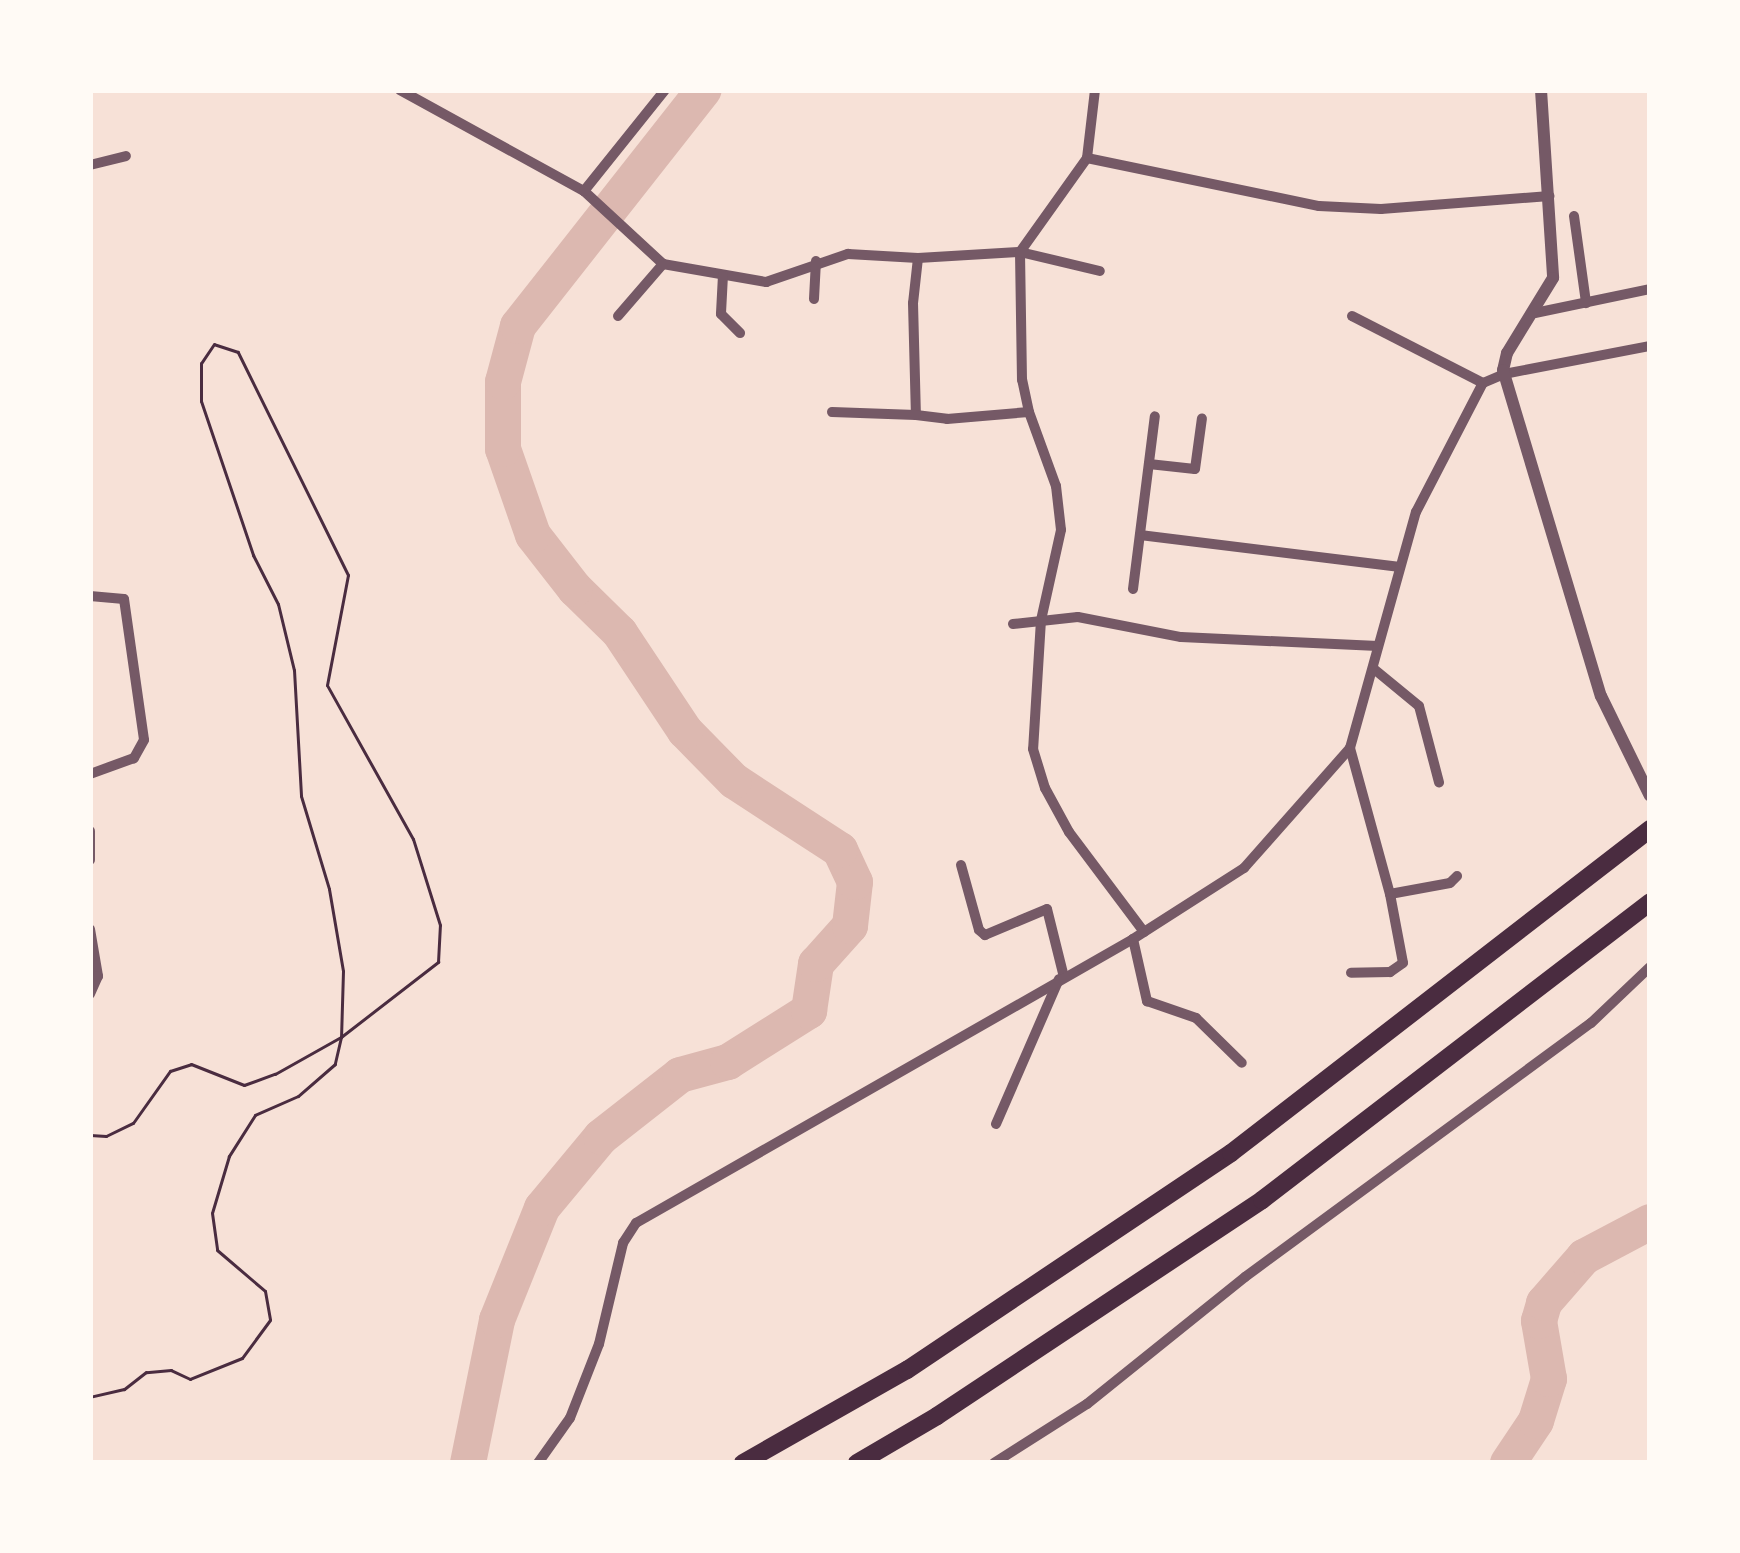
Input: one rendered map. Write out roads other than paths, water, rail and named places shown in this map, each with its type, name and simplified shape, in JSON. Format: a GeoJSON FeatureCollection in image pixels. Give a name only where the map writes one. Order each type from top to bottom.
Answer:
{"type":"FeatureCollection","features":[{"type":"Feature","properties":{"kind":"highway"},"geometry":{"type":"LineString","coordinates":[[743,1463],[907,1370],[1231,1153],[1650,829]]}},
{"type":"Feature","properties":{"kind":"highway"},"geometry":{"type":"LineString","coordinates":[[857,1463],[937,1416],[1262,1200],[1645,906]]}},
{"type":"Feature","properties":{"kind":"street"},"geometry":{"type":"LineString","coordinates":[[400,90],[584,191],[663,264],[766,282],[816,261],[885,252],[918,258],[1020,252],[1100,271]]}},
{"type":"Feature","properties":{"kind":"street"},"geometry":{"type":"LineString","coordinates":[[584,191],[665,90]]}},
{"type":"Feature","properties":{"kind":"street"},"geometry":{"type":"LineString","coordinates":[[1095,90],[1088,158],[1020,252],[1022,380],[1060,515],[1041,620],[1033,748],[1045,788],[1069,832],[1138,936],[1147,1001],[1196,1018],[1242,1064]]}},
{"type":"Feature","properties":{"kind":"street"},"geometry":{"type":"LineString","coordinates":[[1541,90],[1553,278],[1507,353],[1504,374],[1601,696],[1650,796]]}},
{"type":"Feature","properties":{"kind":"street"},"geometry":{"type":"LineString","coordinates":[[90,165],[125,156]]}},
{"type":"Feature","properties":{"kind":"street"},"geometry":{"type":"LineString","coordinates":[[1088,158],[1319,206],[1381,209],[1549,196]]}},
{"type":"Feature","properties":{"kind":"street"},"geometry":{"type":"LineString","coordinates":[[1574,216],[1586,303]]}},
{"type":"Feature","properties":{"kind":"street"},"geometry":{"type":"LineString","coordinates":[[916,415],[913,303],[918,258]]}},
{"type":"Feature","properties":{"kind":"street"},"geometry":{"type":"LineString","coordinates":[[814,299],[816,261]]}},
{"type":"Feature","properties":{"kind":"street"},"geometry":{"type":"LineString","coordinates":[[618,316],[663,264]]}},
{"type":"Feature","properties":{"kind":"street"},"geometry":{"type":"LineString","coordinates":[[723,275],[721,314],[740,333]]}},
{"type":"Feature","properties":{"kind":"street"},"geometry":{"type":"LineString","coordinates":[[1535,313],[1650,289]]}},
{"type":"Feature","properties":{"kind":"street"},"geometry":{"type":"LineString","coordinates":[[1352,316],[1483,383]]}},
{"type":"Feature","properties":{"kind":"street"},"geometry":{"type":"LineString","coordinates":[[538,1463],[570,1418],[598,1345],[623,1243],[636,1223],[1138,936],[1244,868],[1350,748],[1416,512],[1483,383],[1504,374],[1650,346]]}},
{"type":"Feature","properties":{"kind":"street"},"geometry":{"type":"LineString","coordinates":[[832,412],[947,419],[1028,412]]}},
{"type":"Feature","properties":{"kind":"street"},"geometry":{"type":"LineString","coordinates":[[1133,589],[1155,416]]}},
{"type":"Feature","properties":{"kind":"street"},"geometry":{"type":"LineString","coordinates":[[1149,464],[1195,469],[1202,418]]}},
{"type":"Feature","properties":{"kind":"street"},"geometry":{"type":"LineString","coordinates":[[1140,535],[1400,567]]}},
{"type":"Feature","properties":{"kind":"street"},"geometry":{"type":"LineString","coordinates":[[90,596],[124,599],[144,740],[134,758],[90,773]]}},
{"type":"Feature","properties":{"kind":"street"},"geometry":{"type":"LineString","coordinates":[[1012,624],[1078,617],[1181,637],[1378,646]]}},
{"type":"Feature","properties":{"kind":"street"},"geometry":{"type":"LineString","coordinates":[[1374,669],[1419,706],[1439,782]]}},
{"type":"Feature","properties":{"kind":"street"},"geometry":{"type":"LineString","coordinates":[[1350,748],[1390,894],[1402,967],[1351,973]]}},
{"type":"Feature","properties":{"kind":"street"},"geometry":{"type":"LineString","coordinates":[[90,831],[90,860]]}},
{"type":"Feature","properties":{"kind":"street"},"geometry":{"type":"LineString","coordinates":[[961,865],[979,930],[986,935],[1047,910],[1061,978],[996,1124]]}},
{"type":"Feature","properties":{"kind":"street"},"geometry":{"type":"LineString","coordinates":[[1390,894],[1450,883],[1457,876]]}},
{"type":"Feature","properties":{"kind":"street"},"geometry":{"type":"LineString","coordinates":[[90,929],[98,976],[90,994]]}},
{"type":"Feature","properties":{"kind":"street"},"geometry":{"type":"LineString","coordinates":[[994,1463],[1087,1404],[1245,1276],[1591,1023],[1650,967]]}},
{"type":"Feature","properties":{"kind":"waterway"},"geometry":{"type":"LineString","coordinates":[[468,1463],[497,1320],[542,1208],[601,1137],[680,1075],[728,1062],[809,1011],[816,964],[850,926],[855,882],[840,850],[734,781],[685,731],[620,633],[575,589],[533,535],[503,449],[503,382],[518,326],[704,90]]}},
{"type":"Feature","properties":{"kind":"waterway"},"geometry":{"type":"LineString","coordinates":[[1508,1463],[1536,1421],[1549,1379],[1539,1321],[1544,1303],[1584,1257],[1650,1222]]}}]}
